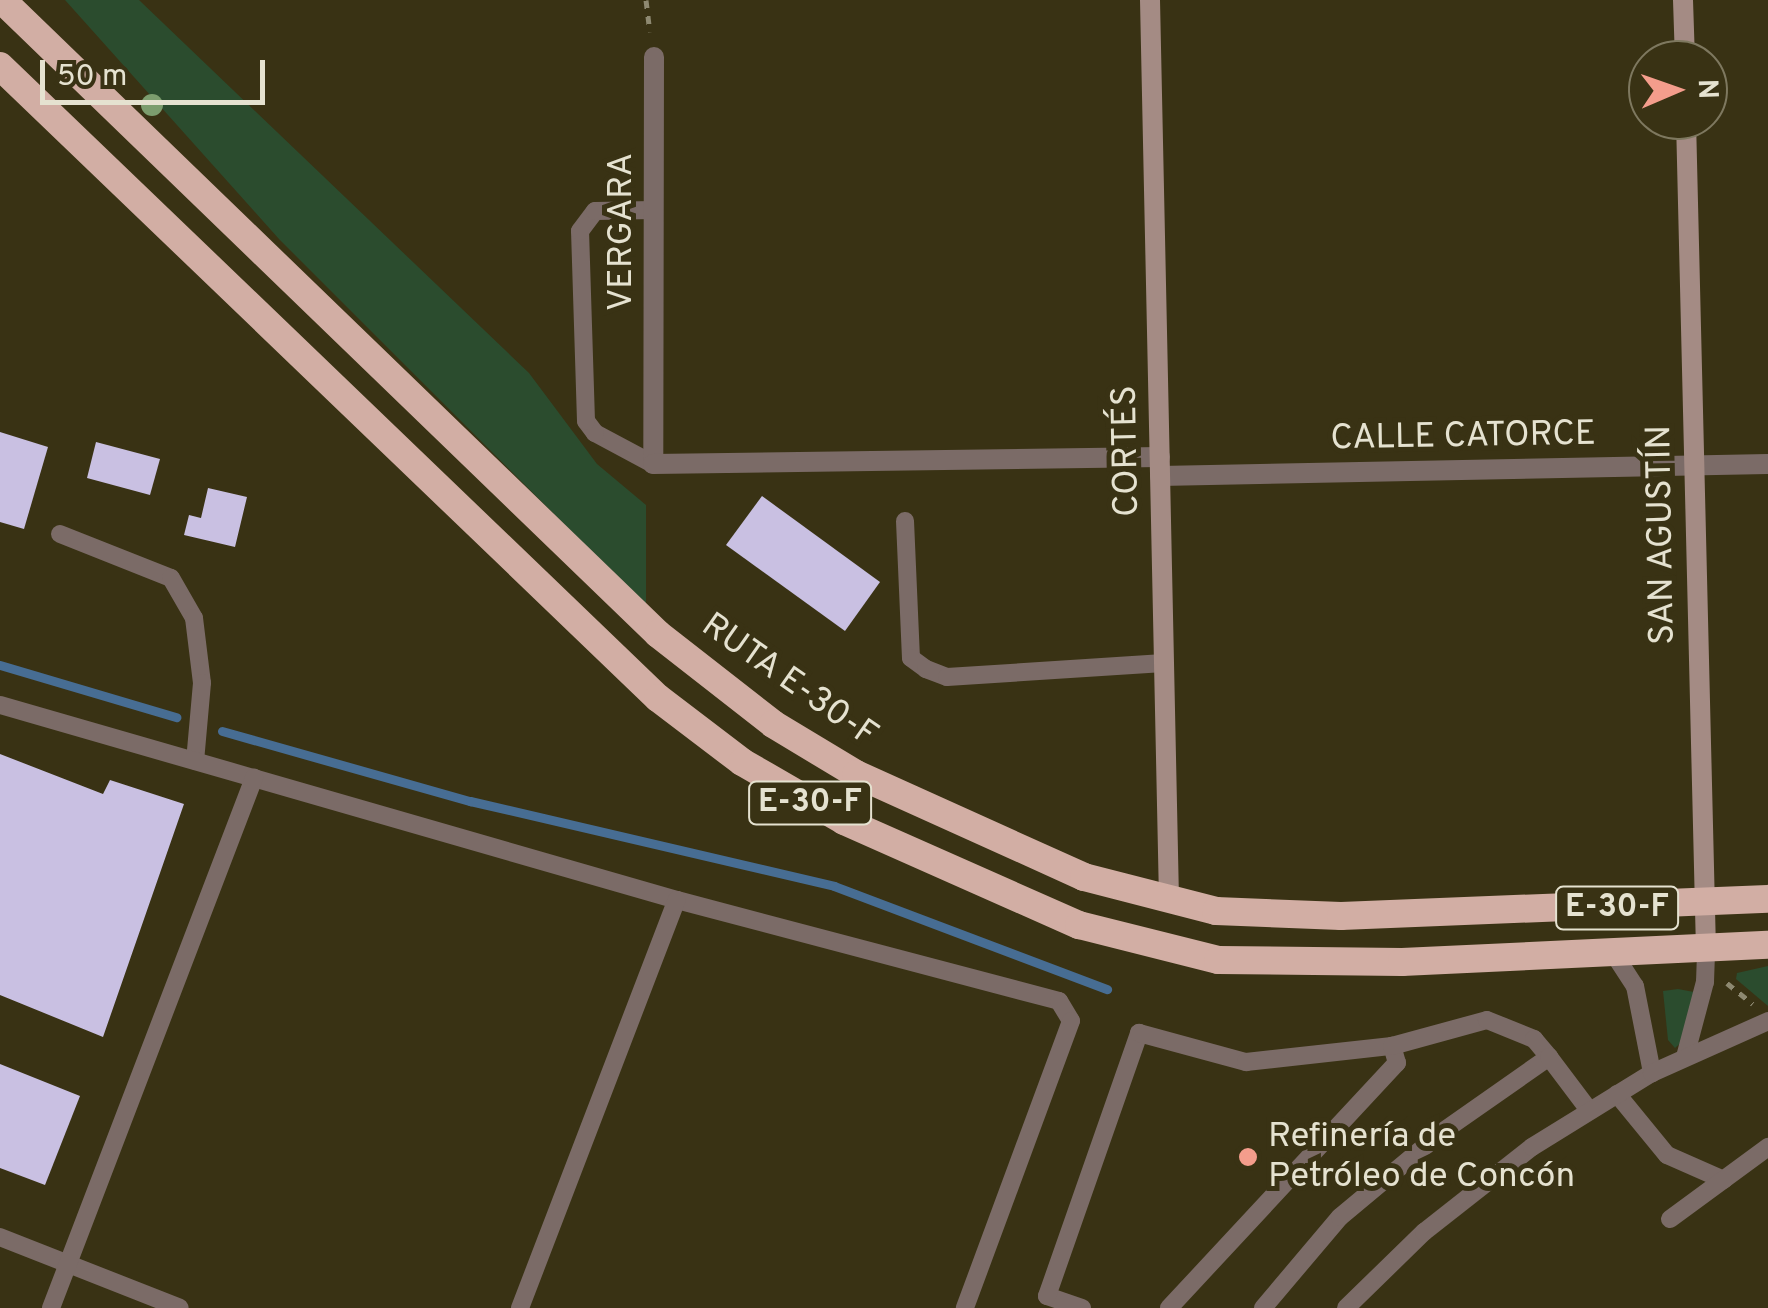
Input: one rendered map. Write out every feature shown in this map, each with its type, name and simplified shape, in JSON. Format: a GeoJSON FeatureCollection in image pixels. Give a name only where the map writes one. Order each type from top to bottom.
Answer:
{"type":"FeatureCollection","features":[{"type":"Feature","properties":{"kind":"highway","name":"RUTA E-30-F"},"geometry":{"type":"LineString","coordinates":[[2,0],[542,525],[730,692],[896,794],[1084,876],[1169,901],[1303,916],[1702,904],[1768,898]]}},
{"type":"Feature","properties":{"kind":"highway","name":"E-30-F"},"geometry":{"type":"LineString","coordinates":[[0,66],[622,666],[694,728],[792,793],[1063,918],[1193,957],[1286,964],[1768,945]]}},
{"type":"Feature","properties":{"kind":"main road","name":"CORTÉS"},"geometry":{"type":"LineString","coordinates":[[1150,0],[1169,901]]}},
{"type":"Feature","properties":{"kind":"main road"},"geometry":{"type":"LineString","coordinates":[[1683,0],[1684,40]]}},
{"type":"Feature","properties":{"kind":"main road","name":"SAN AGUSTÍN"},"geometry":{"type":"LineString","coordinates":[[1686,140],[1706,949]]}},
{"type":"Feature","properties":{"kind":"street","name":"VERGARA"},"geometry":{"type":"LineString","coordinates":[[654,57],[654,464]]}},
{"type":"Feature","properties":{"kind":"street","name":"CALLE CATORCE"},"geometry":{"type":"LineString","coordinates":[[654,464],[1768,464]]}},
{"type":"Feature","properties":{"kind":"lane"},"geometry":{"type":"LineString","coordinates":[[654,210],[595,211],[580,231],[586,421],[594,433],[654,464]]}},
{"type":"Feature","properties":{"kind":"lane"},"geometry":{"type":"LineString","coordinates":[[906,521],[911,658],[926,669],[947,677],[1164,663]]}},
{"type":"Feature","properties":{"kind":"lane"},"geometry":{"type":"LineString","coordinates":[[60,534],[171,578],[196,634],[202,683],[195,760]]}},
{"type":"Feature","properties":{"kind":"lane"},"geometry":{"type":"LineString","coordinates":[[0,705],[676,900],[1059,1001],[1071,1021],[965,1308]]}},
{"type":"Feature","properties":{"kind":"lane"},"geometry":{"type":"LineString","coordinates":[[51,1308],[254,778]]}},
{"type":"Feature","properties":{"kind":"lane"},"geometry":{"type":"LineString","coordinates":[[520,1308],[676,900]]}},
{"type":"Feature","properties":{"kind":"lane"},"geometry":{"type":"LineString","coordinates":[[1685,1057],[1706,982],[1706,949]]}},
{"type":"Feature","properties":{"kind":"lane"},"geometry":{"type":"LineString","coordinates":[[1614,954],[1636,986],[1652,1074]]}},
{"type":"Feature","properties":{"kind":"lane"},"geometry":{"type":"LineString","coordinates":[[1082,1308],[1047,1296],[1140,1033],[1246,1062],[1392,1046],[1487,1020],[1510,1025],[1549,1057],[1589,1110]]}},
{"type":"Feature","properties":{"kind":"lane"},"geometry":{"type":"LineString","coordinates":[[1346,1308],[1476,1188],[1589,1110],[1685,1057],[1768,1021]]}},
{"type":"Feature","properties":{"kind":"lane"},"geometry":{"type":"LineString","coordinates":[[1169,1308],[1397,1062],[1392,1046]]}},
{"type":"Feature","properties":{"kind":"lane"},"geometry":{"type":"LineString","coordinates":[[1263,1308],[1340,1218],[1442,1132],[1549,1057]]}},
{"type":"Feature","properties":{"kind":"lane"},"geometry":{"type":"LineString","coordinates":[[1617,1094],[1667,1155],[1724,1180]]}},
{"type":"Feature","properties":{"kind":"lane"},"geometry":{"type":"LineString","coordinates":[[1670,1219],[1768,1148]]}},
{"type":"Feature","properties":{"kind":"lane"},"geometry":{"type":"LineString","coordinates":[[0,1237],[180,1308]]}},
{"type":"Feature","properties":{"kind":"path"},"geometry":{"type":"LineString","coordinates":[[646,0],[654,57]]}},
{"type":"Feature","properties":{"kind":"green space"},"geometry":{"type":"Polygon","coordinates":[[[65,0],[139,0],[529,373],[597,464],[646,505],[646,606],[279,239],[65,0]]]}},
{"type":"Feature","properties":{"kind":"green space"},"geometry":{"type":"Polygon","coordinates":[[[1768,966],[1768,1006],[1736,979],[1737,973],[1768,966]]]}},
{"type":"Feature","properties":{"kind":"green space"},"geometry":{"type":"Polygon","coordinates":[[[1663,991],[1694,992],[1684,1040],[1675,1048],[1668,1040],[1663,991]]]}},
{"type":"Feature","properties":{"kind":"building"},"geometry":{"type":"Polygon","coordinates":[[[0,432],[48,447],[24,529],[0,522],[0,432]]]}},
{"type":"Feature","properties":{"kind":"building"},"geometry":{"type":"Polygon","coordinates":[[[96,442],[160,459],[150,495],[87,478],[96,442]]]}},
{"type":"Feature","properties":{"kind":"building"},"geometry":{"type":"Polygon","coordinates":[[[208,488],[247,497],[235,547],[184,535],[189,515],[201,518],[208,488]]]}},
{"type":"Feature","properties":{"kind":"building"},"geometry":{"type":"Polygon","coordinates":[[[762,496],[880,582],[845,631],[726,545],[762,496]]]}},
{"type":"Feature","properties":{"kind":"building"},"geometry":{"type":"Polygon","coordinates":[[[0,754],[103,794],[110,780],[184,804],[103,1037],[0,995],[0,754]]]}},
{"type":"Feature","properties":{"kind":"building"},"geometry":{"type":"Polygon","coordinates":[[[0,1064],[80,1096],[45,1185],[0,1168],[0,1064]]]}},
{"type":"Feature","properties":{"kind":"waterway"},"geometry":{"type":"LineString","coordinates":[[0,665],[176,717]]}},
{"type":"Feature","properties":{"kind":"waterway"},"geometry":{"type":"LineString","coordinates":[[222,731],[470,801],[834,886],[1107,989]]}},
{"type":"Feature","properties":{"kind":"place","name":"Refinería de Petróleo de Concón"},"geometry":{"type":"Point","coordinates":[1248,1157]}}]}
